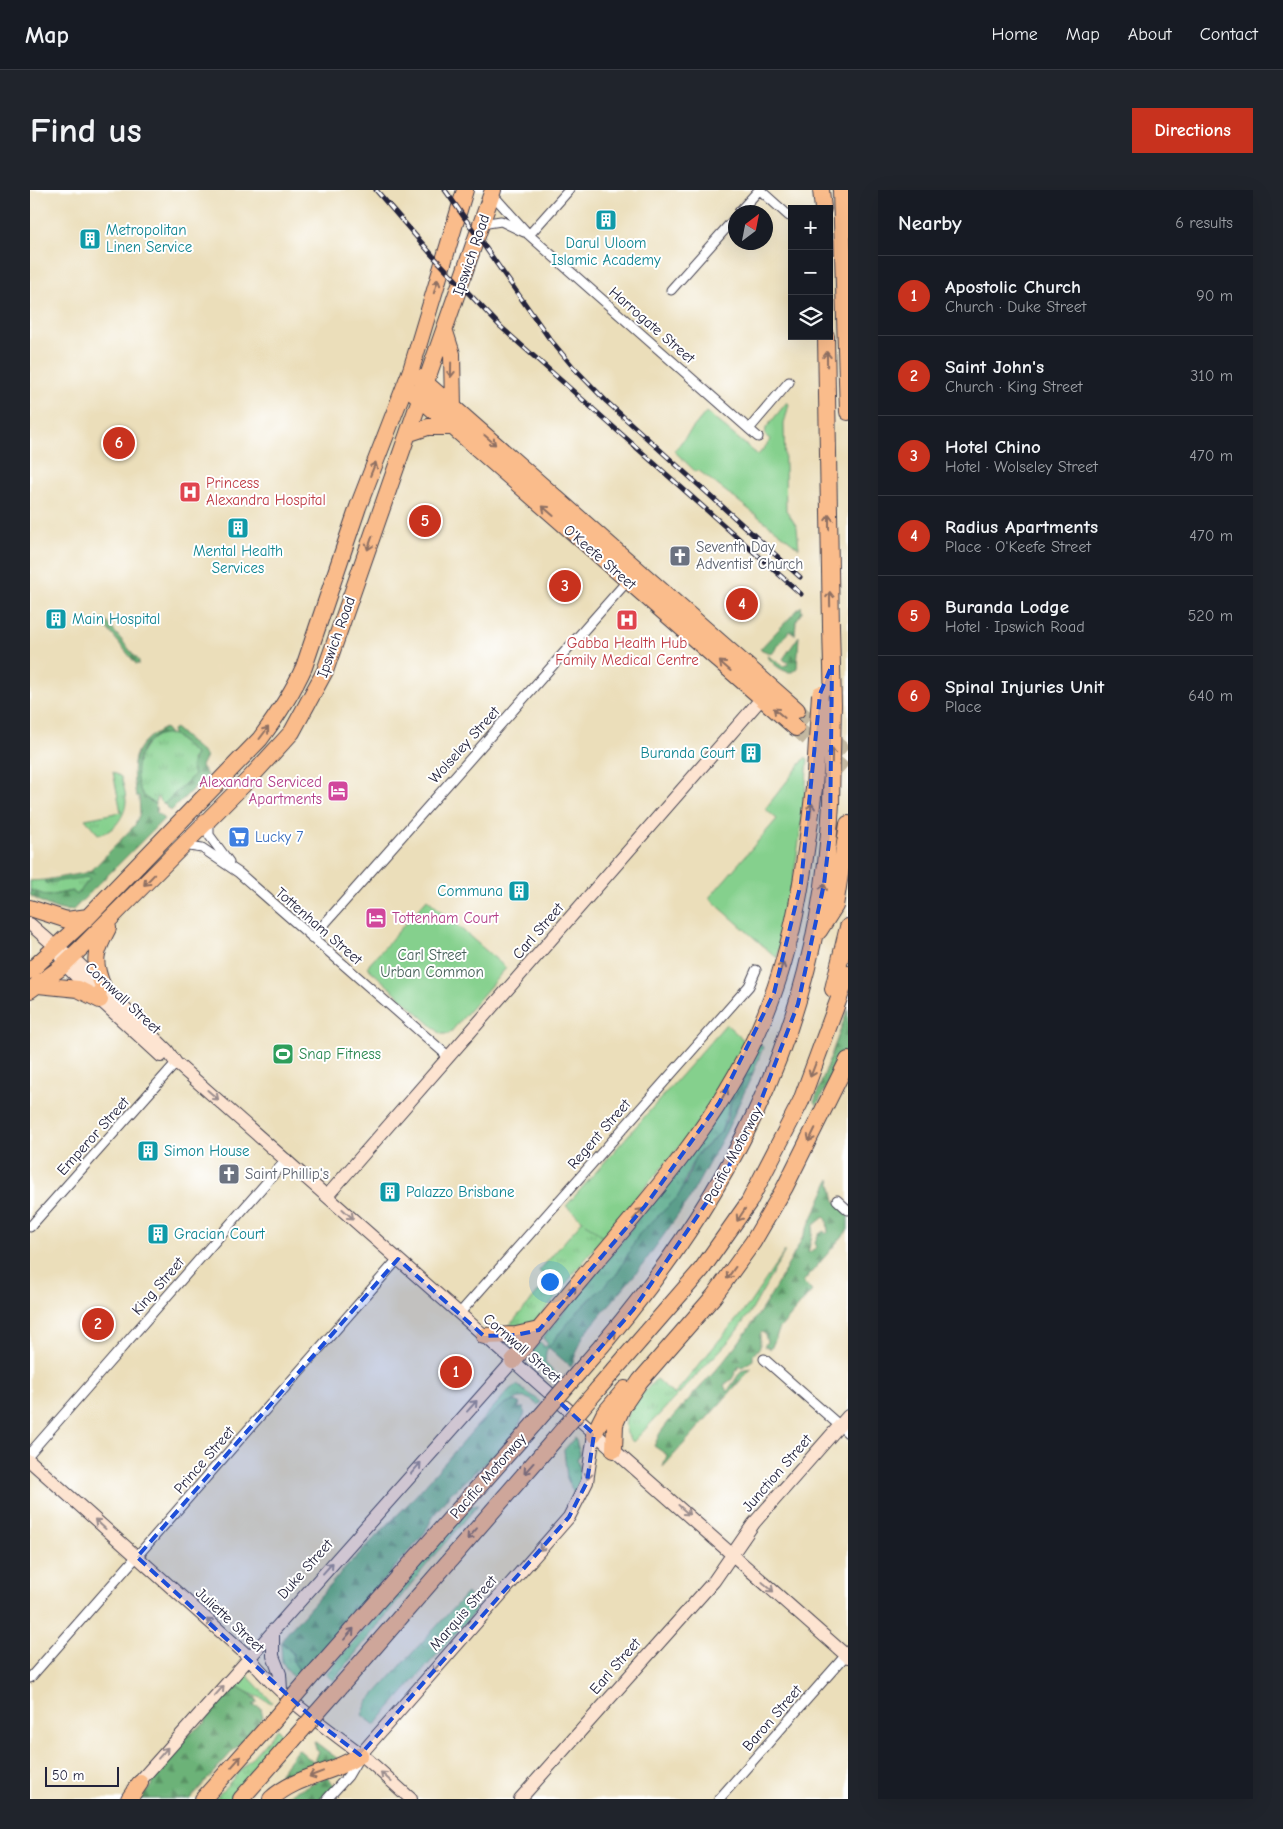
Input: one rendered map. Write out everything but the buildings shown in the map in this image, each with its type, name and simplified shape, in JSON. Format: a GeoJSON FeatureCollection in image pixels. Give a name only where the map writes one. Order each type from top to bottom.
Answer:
{"type":"FeatureCollection","features":[{"type":"Feature","properties":{"kind":"highway","name":"Ipswich Road"},"geometry":{"type":"LineString","coordinates":[[33,982],[68,960],[113,917],[260,768],[296,726],[322,677],[358,507],[406,385],[465,190]]}},
{"type":"Feature","properties":{"kind":"highway"},"geometry":{"type":"LineString","coordinates":[[821,190],[822,205]]}},
{"type":"Feature","properties":{"kind":"highway"},"geometry":{"type":"LineString","coordinates":[[841,190],[848,412]]}},
{"type":"Feature","properties":{"kind":"highway","name":"Ipswich Road"},"geometry":{"type":"LineString","coordinates":[[33,982],[56,947],[88,918],[255,744],[278,715],[304,668],[341,592],[410,433],[492,192]]}},
{"type":"Feature","properties":{"kind":"highway"},"geometry":{"type":"LineString","coordinates":[[445,332],[452,354],[453,408]]}},
{"type":"Feature","properties":{"kind":"highway","name":"Pacific Motorway"},"geometry":{"type":"LineString","coordinates":[[203,1799],[633,1310],[702,1213],[734,1158],[755,1116],[786,1038],[814,939],[824,884],[831,804],[833,705],[826,340]]}},
{"type":"Feature","properties":{"kind":"highway","name":"O'Keefe Street"},"geometry":{"type":"LineString","coordinates":[[411,370],[423,392],[453,427],[632,575],[766,692],[796,728]]}},
{"type":"Feature","properties":{"kind":"highway","name":"O'Keefe Street"},"geometry":{"type":"LineString","coordinates":[[406,385],[453,408],[632,575]]}},
{"type":"Feature","properties":{"kind":"highway"},"geometry":{"type":"LineString","coordinates":[[410,433],[428,427],[453,427]]}},
{"type":"Feature","properties":{"kind":"highway"},"geometry":{"type":"LineString","coordinates":[[513,1361],[645,1206],[719,1103],[755,1038],[774,993],[793,929],[807,846],[814,788],[820,694],[832,665]]}},
{"type":"Feature","properties":{"kind":"highway","name":"O'Keefe Street"},"geometry":{"type":"LineString","coordinates":[[766,692],[797,710]]}},
{"type":"Feature","properties":{"kind":"highway"},"geometry":{"type":"LineString","coordinates":[[814,939],[835,906],[848,824]]}},
{"type":"Feature","properties":{"kind":"highway"},"geometry":{"type":"LineString","coordinates":[[30,908],[67,920],[88,918]]}},
{"type":"Feature","properties":{"kind":"highway"},"geometry":{"type":"LineString","coordinates":[[33,982],[101,993],[96,970],[97,950],[113,917]]}},
{"type":"Feature","properties":{"kind":"highway"},"geometry":{"type":"LineString","coordinates":[[830,1024],[834,983],[848,927]]}},
{"type":"Feature","properties":{"kind":"highway","name":"Pacific Motorway"},"geometry":{"type":"LineString","coordinates":[[241,1799],[702,1269],[744,1210],[767,1170],[801,1101],[848,974]]}},
{"type":"Feature","properties":{"kind":"highway"},"geometry":{"type":"LineString","coordinates":[[614,1450],[616,1421],[623,1406],[640,1382],[708,1304],[753,1242],[785,1188],[848,1060]]}},
{"type":"Feature","properties":{"kind":"highway"},"geometry":{"type":"LineString","coordinates":[[484,1336],[516,1335],[539,1330]]}},
{"type":"Feature","properties":{"kind":"highway"},"geometry":{"type":"LineString","coordinates":[[594,1434],[611,1405],[626,1388],[640,1382]]}},
{"type":"Feature","properties":{"kind":"highway"},"geometry":{"type":"LineString","coordinates":[[272,1799],[292,1784],[349,1763],[360,1754]]}},
{"type":"Feature","properties":{"kind":"highway"},"geometry":{"type":"LineString","coordinates":[[129,1799],[140,1783]]}},
{"type":"Feature","properties":{"kind":"main road","name":"Carl Street"},"geometry":{"type":"LineString","coordinates":[[327,1196],[766,692]]}},
{"type":"Feature","properties":{"kind":"main road","name":"Cornwall Street"},"geometry":{"type":"LineString","coordinates":[[30,924],[56,947],[162,1056],[176,1063],[287,1159],[594,1434],[732,1553],[847,1656]]}},
{"type":"Feature","properties":{"kind":"main road","name":"Duke Street"},"geometry":{"type":"LineString","coordinates":[[122,1799],[140,1783],[160,1757],[513,1361]]}},
{"type":"Feature","properties":{"kind":"main road","name":"Junction Street"},"geometry":{"type":"LineString","coordinates":[[732,1553],[754,1523],[845,1425]]}},
{"type":"Feature","properties":{"kind":"main road","name":"Marquis Street"},"geometry":{"type":"LineString","coordinates":[[360,1754],[569,1517],[587,1482],[594,1434]]}},
{"type":"Feature","properties":{"kind":"main road","name":"Juliette Street"},"geometry":{"type":"LineString","coordinates":[[30,1461],[249,1657],[316,1722],[360,1754],[411,1799]]}},
{"type":"Feature","properties":{"kind":"main road","name":"Earl Street"},"geometry":{"type":"LineString","coordinates":[[520,1799],[714,1581],[732,1553]]}},
{"type":"Feature","properties":{"kind":"main road"},"geometry":{"type":"LineString","coordinates":[[273,1630],[273,1656],[280,1674],[281,1690]]}},
{"type":"Feature","properties":{"kind":"street"},"geometry":{"type":"LineString","coordinates":[[528,235],[570,190]]}},
{"type":"Feature","properties":{"kind":"street"},"geometry":{"type":"LineString","coordinates":[[746,205],[760,190],[788,215]]}},
{"type":"Feature","properties":{"kind":"street","name":"Harrogate Street"},"geometry":{"type":"LineString","coordinates":[[492,192],[528,235],[758,437]]}},
{"type":"Feature","properties":{"kind":"street","name":"Harrogate Street"},"geometry":{"type":"LineString","coordinates":[[481,224],[500,221],[528,235]]}},
{"type":"Feature","properties":{"kind":"street"},"geometry":{"type":"LineString","coordinates":[[672,290],[728,226]]}},
{"type":"Feature","properties":{"kind":"street"},"geometry":{"type":"LineString","coordinates":[[749,429],[789,382]]}},
{"type":"Feature","properties":{"kind":"street","name":"Wolseley Street"},"geometry":{"type":"LineString","coordinates":[[312,938],[632,575]]}},
{"type":"Feature","properties":{"kind":"street","name":"Tottenham Street"},"geometry":{"type":"LineString","coordinates":[[209,820],[209,835],[239,873]]}},
{"type":"Feature","properties":{"kind":"street","name":"Tottenham Street"},"geometry":{"type":"LineString","coordinates":[[183,845],[202,848],[239,873],[449,1057]]}},
{"type":"Feature","properties":{"kind":"street","name":"Regent Street"},"geometry":{"type":"LineString","coordinates":[[459,1314],[749,986],[756,970]]}},
{"type":"Feature","properties":{"kind":"street","name":"Emperor Street"},"geometry":{"type":"LineString","coordinates":[[30,1227],[176,1063]]}},
{"type":"Feature","properties":{"kind":"street","name":"King Street"},"geometry":{"type":"LineString","coordinates":[[30,1453],[287,1159]]}},
{"type":"Feature","properties":{"kind":"street"},"geometry":{"type":"LineString","coordinates":[[837,1200],[848,1210]]}},
{"type":"Feature","properties":{"kind":"street","name":"Prince Street"},"geometry":{"type":"LineString","coordinates":[[30,1678],[398,1259]]}},
{"type":"Feature","properties":{"kind":"street"},"geometry":{"type":"LineString","coordinates":[[764,1359],[845,1425]]}},
{"type":"Feature","properties":{"kind":"street","name":"Baron Street"},"geometry":{"type":"LineString","coordinates":[[719,1799],[847,1656]]}},
{"type":"Feature","properties":{"kind":"street","name":"Marquis Street"},"geometry":{"type":"LineString","coordinates":[[327,1799],[348,1776],[360,1754]]}},
{"type":"Feature","properties":{"kind":"highlighted area"},"geometry":{"type":"Polygon","coordinates":[[[832,665],[830,834],[824,884],[798,1004],[755,1116],[720,1183],[633,1310],[556,1399],[594,1434],[587,1482],[569,1517],[360,1755],[316,1721],[137,1557],[398,1259],[484,1336],[516,1335],[539,1330],[645,1206],[719,1103],[774,993],[801,883],[820,694],[832,665]]]}},
{"type":"Feature","properties":{"kind":"green space"},"geometry":{"type":"Polygon","coordinates":[[[787,402],[789,404],[784,424],[786,510],[797,527],[799,548],[698,470],[696,472],[674,451],[706,412],[758,455],[771,440],[765,435],[766,428],[787,402]]]}},
{"type":"Feature","properties":{"kind":"green space"},"geometry":{"type":"Polygon","coordinates":[[[801,606],[802,612],[796,621],[795,635],[789,631],[772,654],[760,649],[801,606]]]}},
{"type":"Feature","properties":{"kind":"green space"},"geometry":{"type":"Polygon","coordinates":[[[102,619],[105,620],[139,661],[139,664],[136,664],[102,622],[102,619]]]}},
{"type":"Feature","properties":{"kind":"green space"},"geometry":{"type":"Polygon","coordinates":[[[799,636],[797,668],[792,672],[781,669],[767,655],[783,666],[789,664],[783,659],[799,636]]]}},
{"type":"Feature","properties":{"kind":"green space"},"geometry":{"type":"Polygon","coordinates":[[[165,728],[170,734],[158,735],[148,742],[141,752],[137,764],[139,788],[146,798],[155,803],[157,813],[164,819],[73,910],[57,909],[31,896],[30,890],[48,896],[72,891],[77,895],[90,879],[88,877],[45,883],[45,880],[85,873],[93,869],[135,825],[140,813],[139,796],[136,796],[133,773],[136,755],[146,740],[165,728]]]}},
{"type":"Feature","properties":{"kind":"green space"},"geometry":{"type":"Polygon","coordinates":[[[175,728],[206,756],[201,766],[207,775],[171,811],[164,804],[194,775],[191,767],[195,754],[173,734],[172,730],[175,728]]]}},
{"type":"Feature","properties":{"kind":"green space"},"geometry":{"type":"Polygon","coordinates":[[[165,733],[174,735],[195,754],[192,759],[194,775],[164,804],[157,797],[155,803],[139,789],[137,766],[140,755],[146,745],[154,737],[165,733]]]}},
{"type":"Feature","properties":{"kind":"green space"},"geometry":{"type":"Polygon","coordinates":[[[806,757],[808,759],[800,835],[777,958],[709,898],[777,819],[765,809],[806,757]]]}},
{"type":"Feature","properties":{"kind":"green space"},"geometry":{"type":"Polygon","coordinates":[[[113,772],[121,777],[126,795],[124,812],[118,823],[109,831],[98,834],[85,819],[121,812],[113,772]]]}},
{"type":"Feature","properties":{"kind":"green space"},"geometry":{"type":"Polygon","coordinates":[[[86,876],[90,879],[77,895],[72,891],[48,896],[30,890],[30,881],[45,880],[46,883],[86,876]]]}},
{"type":"Feature","properties":{"kind":"green space","name":"Carl Street Urban Common"},"geometry":{"type":"Polygon","coordinates":[[[427,899],[506,968],[449,1034],[441,1034],[367,967],[427,899]]]}},
{"type":"Feature","properties":{"kind":"green space"},"geometry":{"type":"Polygon","coordinates":[[[848,1009],[848,1046],[817,1105],[814,1102],[848,1009]]]}},
{"type":"Feature","properties":{"kind":"green space"},"geometry":{"type":"Polygon","coordinates":[[[726,1024],[746,1042],[712,1101],[686,1139],[603,1237],[566,1206],[726,1024]]]}},
{"type":"Feature","properties":{"kind":"green space"},"geometry":{"type":"Polygon","coordinates":[[[759,1043],[763,1047],[753,1073],[743,1079],[740,1089],[732,1098],[721,1132],[698,1153],[690,1167],[680,1194],[670,1206],[639,1234],[613,1279],[590,1299],[546,1351],[545,1363],[560,1379],[558,1382],[529,1355],[540,1342],[545,1347],[548,1344],[543,1338],[624,1239],[759,1043]]]}},
{"type":"Feature","properties":{"kind":"green space"},"geometry":{"type":"Polygon","coordinates":[[[753,1073],[726,1132],[688,1201],[641,1267],[583,1336],[571,1367],[548,1347],[579,1310],[617,1274],[639,1234],[677,1198],[686,1182],[695,1157],[721,1132],[727,1119],[731,1101],[740,1089],[744,1077],[753,1073]]]}},
{"type":"Feature","properties":{"kind":"green space"},"geometry":{"type":"Polygon","coordinates":[[[830,1179],[835,1201],[848,1208],[848,1230],[803,1282],[812,1291],[780,1328],[771,1349],[764,1346],[767,1342],[765,1334],[762,1332],[760,1334],[760,1347],[753,1355],[753,1360],[742,1367],[739,1366],[732,1379],[724,1385],[727,1392],[741,1371],[752,1368],[663,1467],[667,1455],[654,1446],[660,1433],[723,1362],[755,1320],[796,1251],[830,1179]],[[824,1217],[814,1225],[808,1253],[817,1247],[815,1243],[819,1234],[824,1231],[826,1234],[828,1232],[827,1220],[824,1217]]]}},
{"type":"Feature","properties":{"kind":"green space"},"geometry":{"type":"Polygon","coordinates":[[[583,1220],[603,1237],[538,1319],[526,1326],[508,1327],[549,1280],[539,1271],[583,1220]]]}},
{"type":"Feature","properties":{"kind":"green space"},"geometry":{"type":"Polygon","coordinates":[[[785,1251],[752,1310],[730,1340],[633,1442],[627,1434],[625,1425],[631,1408],[637,1400],[656,1379],[674,1395],[750,1303],[785,1251]]]}},
{"type":"Feature","properties":{"kind":"green space"},"geometry":{"type":"Polygon","coordinates":[[[517,1385],[541,1402],[538,1405],[528,1399],[517,1399],[510,1404],[505,1404],[475,1428],[510,1389],[517,1385]]]}},
{"type":"Feature","properties":{"kind":"green space"},"geometry":{"type":"Polygon","coordinates":[[[516,1401],[520,1404],[518,1408],[524,1408],[525,1413],[518,1428],[497,1453],[451,1493],[433,1516],[426,1531],[416,1544],[301,1673],[293,1661],[293,1653],[281,1642],[288,1632],[349,1564],[410,1502],[475,1428],[505,1404],[516,1401]]]}},
{"type":"Feature","properties":{"kind":"green space"},"geometry":{"type":"Polygon","coordinates":[[[575,1438],[580,1454],[577,1459],[581,1478],[576,1498],[567,1478],[564,1450],[575,1438]]]}},
{"type":"Feature","properties":{"kind":"green space"},"geometry":{"type":"Polygon","coordinates":[[[478,1505],[436,1553],[333,1681],[326,1674],[472,1506],[478,1505]]]}},
{"type":"Feature","properties":{"kind":"green space"},"geometry":{"type":"Polygon","coordinates":[[[467,1593],[476,1610],[375,1725],[362,1715],[367,1703],[467,1593]]]}},
{"type":"Feature","properties":{"kind":"green space"},"geometry":{"type":"Polygon","coordinates":[[[281,1642],[293,1654],[293,1661],[301,1673],[295,1680],[282,1662],[281,1642]]]}},
{"type":"Feature","properties":{"kind":"green space"},"geometry":{"type":"Polygon","coordinates":[[[245,1673],[271,1703],[239,1687],[227,1694],[245,1673]]]}},
{"type":"Feature","properties":{"kind":"green space"},"geometry":{"type":"Polygon","coordinates":[[[239,1687],[256,1698],[257,1703],[252,1705],[261,1708],[263,1717],[190,1799],[140,1799],[151,1786],[153,1779],[170,1756],[180,1748],[183,1739],[205,1723],[209,1712],[224,1696],[239,1687]]]}},
{"type":"Feature","properties":{"kind":"green space"},"geometry":{"type":"Polygon","coordinates":[[[277,1729],[284,1736],[283,1739],[230,1799],[215,1799],[277,1729]]]}},
{"type":"Feature","properties":{"kind":"green space"},"geometry":{"type":"Polygon","coordinates":[[[314,1741],[338,1759],[299,1772],[260,1799],[298,1749],[314,1763],[318,1754],[314,1741]]]}},
{"type":"Feature","properties":{"kind":"green space"},"geometry":{"type":"Polygon","coordinates":[[[327,1777],[335,1787],[326,1799],[285,1799],[287,1795],[327,1777]]]}},
{"type":"Feature","properties":{"kind":"tunnel"},"geometry":{"type":"LineString","coordinates":[[797,710],[848,755]]}},
{"type":"Feature","properties":{"kind":"tunnel"},"geometry":{"type":"LineString","coordinates":[[796,728],[848,774]]}},
{"type":"Feature","properties":{"kind":"railway"},"geometry":{"type":"LineString","coordinates":[[376,190],[433,256],[501,327],[801,594]]}},
{"type":"Feature","properties":{"kind":"railway"},"geometry":{"type":"LineString","coordinates":[[445,190],[549,338],[574,368],[606,401],[800,577]]}},
{"type":"Feature","properties":{"kind":"place","name":"Darul Uloom Islamic Academy"},"geometry":{"type":"Point","coordinates":[606,220]}},
{"type":"Feature","properties":{"kind":"place","name":"Metropolitan Linen Service"},"geometry":{"type":"Point","coordinates":[90,239]}},
{"type":"Feature","properties":{"kind":"place","name":"Spinal Injuries Unit"},"geometry":{"type":"Point","coordinates":[119,443]}},
{"type":"Feature","properties":{"kind":"place","name":"Princess Alexandra Hospital"},"geometry":{"type":"Point","coordinates":[190,492]}},
{"type":"Feature","properties":{"kind":"place","name":"Buranda Lodge"},"geometry":{"type":"Point","coordinates":[425,521]}},
{"type":"Feature","properties":{"kind":"place","name":"Mental Health Services"},"geometry":{"type":"Point","coordinates":[238,528]}},
{"type":"Feature","properties":{"kind":"place","name":"Seventh Day Adventist Church"},"geometry":{"type":"Point","coordinates":[680,556]}},
{"type":"Feature","properties":{"kind":"place","name":"Hotel Chino"},"geometry":{"type":"Point","coordinates":[565,586]}},
{"type":"Feature","properties":{"kind":"place","name":"Radius Apartments"},"geometry":{"type":"Point","coordinates":[742,604]}},
{"type":"Feature","properties":{"kind":"place","name":"Main Hospital"},"geometry":{"type":"Point","coordinates":[56,619]}},
{"type":"Feature","properties":{"kind":"place","name":"Gabba Health Hub Family Medical Centre"},"geometry":{"type":"Point","coordinates":[627,620]}},
{"type":"Feature","properties":{"kind":"place","name":"Buranda Court"},"geometry":{"type":"Point","coordinates":[751,753]}},
{"type":"Feature","properties":{"kind":"place","name":"Alexandra Serviced Apartments"},"geometry":{"type":"Point","coordinates":[338,791]}},
{"type":"Feature","properties":{"kind":"place","name":"Lucky 7"},"geometry":{"type":"Point","coordinates":[239,837]}},
{"type":"Feature","properties":{"kind":"place","name":"Communa"},"geometry":{"type":"Point","coordinates":[519,891]}},
{"type":"Feature","properties":{"kind":"place","name":"Tottenham Court"},"geometry":{"type":"Point","coordinates":[376,918]}},
{"type":"Feature","properties":{"kind":"place","name":"Snap Fitness"},"geometry":{"type":"Point","coordinates":[283,1054]}},
{"type":"Feature","properties":{"kind":"place","name":"Simon House"},"geometry":{"type":"Point","coordinates":[148,1151]}},
{"type":"Feature","properties":{"kind":"place","name":"Saint Phillip's"},"geometry":{"type":"Point","coordinates":[229,1174]}},
{"type":"Feature","properties":{"kind":"place","name":"Palazzo Brisbane"},"geometry":{"type":"Point","coordinates":[390,1192]}},
{"type":"Feature","properties":{"kind":"place","name":"Gracian Court"},"geometry":{"type":"Point","coordinates":[158,1234]}},
{"type":"Feature","properties":{"kind":"place","name":"Saint John's"},"geometry":{"type":"Point","coordinates":[98,1324]}},
{"type":"Feature","properties":{"kind":"place","name":"Apostolic Church"},"geometry":{"type":"Point","coordinates":[456,1372]}}]}
